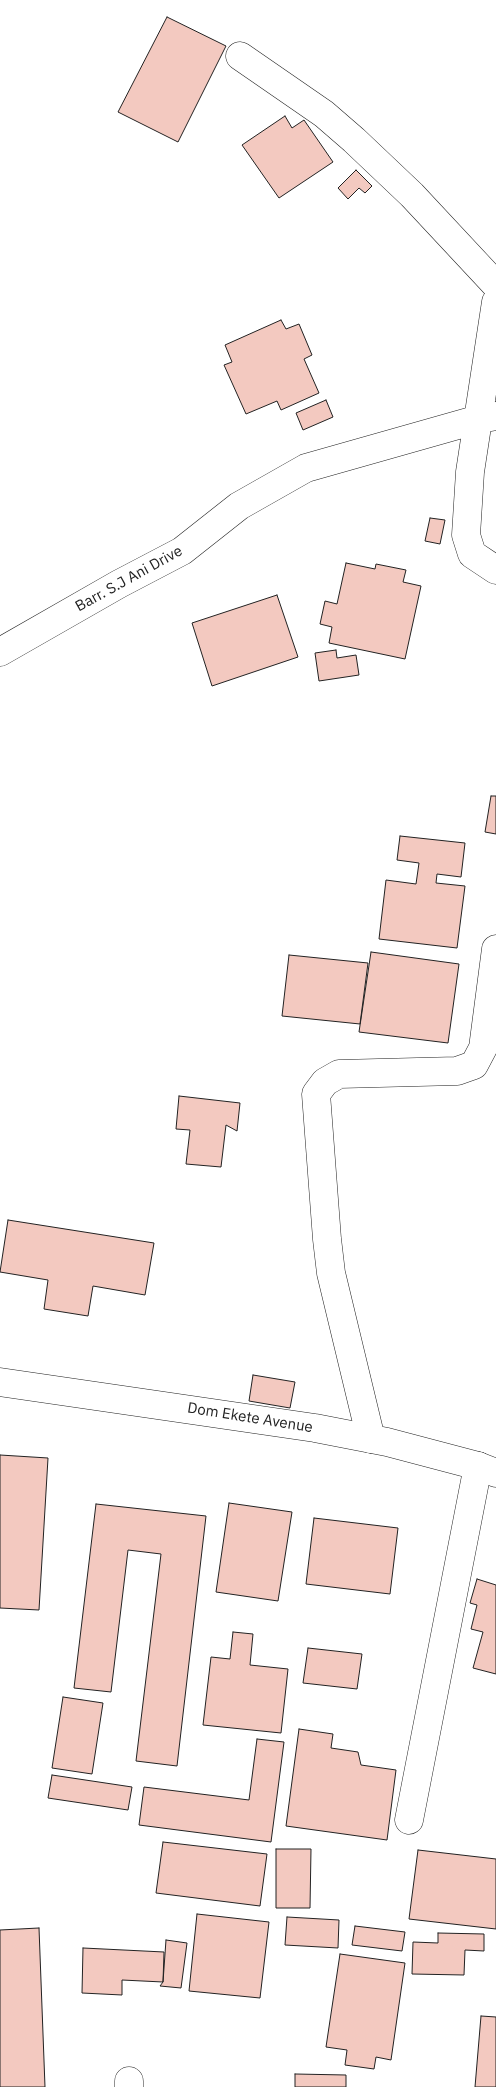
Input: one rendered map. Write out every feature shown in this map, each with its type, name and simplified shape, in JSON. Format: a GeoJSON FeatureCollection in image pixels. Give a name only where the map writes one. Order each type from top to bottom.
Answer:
{"type":"FeatureCollection","features":[{"type":"Feature","properties":{"kind":"street"},"geometry":{"type":"LineString","coordinates":[[240,56],[324,114],[354,140],[412,195],[496,285]]}},
{"type":"Feature","properties":{"kind":"street"},"geometry":{"type":"LineString","coordinates":[[496,302],[488,417],[470,472],[466,535],[472,554],[496,570]]}},
{"type":"Feature","properties":{"kind":"street","name":"Barr. S.J Ani Drive"},"geometry":{"type":"LineString","coordinates":[[0,652],[119,584],[182,551],[239,506],[306,468],[488,417]]}},
{"type":"Feature","properties":{"kind":"street"},"geometry":{"type":"LineString","coordinates":[[371,1439],[331,1273],[316,1094],[325,1082],[338,1074],[457,1071],[474,1065],[483,1048],[496,949]]}},
{"type":"Feature","properties":{"kind":"street","name":"Dom Ekete Avenue"},"geometry":{"type":"LineString","coordinates":[[0,1382],[315,1428],[371,1439],[487,1470]]}},
{"type":"Feature","properties":{"kind":"street"},"geometry":{"type":"LineString","coordinates":[[409,1820],[487,1470]]}},
{"type":"Feature","properties":{"kind":"building"},"geometry":{"type":"Polygon","coordinates":[[[167,17],[226,46],[178,142],[118,112],[167,17]]]}},
{"type":"Feature","properties":{"kind":"building"},"geometry":{"type":"Polygon","coordinates":[[[285,116],[292,128],[304,120],[333,162],[279,198],[242,145],[285,116]]]}},
{"type":"Feature","properties":{"kind":"building"},"geometry":{"type":"Polygon","coordinates":[[[356,170],[372,186],[365,193],[359,188],[348,199],[338,188],[356,170]]]}},
{"type":"Feature","properties":{"kind":"building"},"geometry":{"type":"Polygon","coordinates":[[[281,320],[286,329],[299,324],[312,355],[304,359],[319,393],[281,410],[277,401],[246,414],[224,365],[232,362],[225,345],[281,320]]]}},
{"type":"Feature","properties":{"kind":"building"},"geometry":{"type":"Polygon","coordinates":[[[326,400],[333,417],[303,430],[296,413],[326,400]]]}},
{"type":"Feature","properties":{"kind":"building"},"geometry":{"type":"Polygon","coordinates":[[[430,518],[445,520],[440,544],[425,541],[430,518]]]}},
{"type":"Feature","properties":{"kind":"building"},"geometry":{"type":"Polygon","coordinates":[[[346,563],[375,569],[376,564],[406,570],[403,582],[421,586],[405,659],[329,643],[332,627],[320,624],[325,601],[337,604],[346,563]]]}},
{"type":"Feature","properties":{"kind":"building"},"geometry":{"type":"Polygon","coordinates":[[[277,595],[298,657],[212,686],[192,623],[277,595]]]}},
{"type":"Feature","properties":{"kind":"building"},"geometry":{"type":"Polygon","coordinates":[[[336,650],[337,658],[356,655],[359,675],[319,681],[315,653],[336,650]]]}},
{"type":"Feature","properties":{"kind":"building"},"geometry":{"type":"Polygon","coordinates":[[[491,796],[496,796],[496,834],[485,832],[491,796]]]}},
{"type":"Feature","properties":{"kind":"building"},"geometry":{"type":"Polygon","coordinates":[[[400,836],[465,843],[461,877],[437,874],[436,883],[465,886],[457,948],[379,939],[386,880],[416,884],[419,863],[397,860],[400,836]]]}},
{"type":"Feature","properties":{"kind":"building"},"geometry":{"type":"Polygon","coordinates":[[[371,952],[459,964],[448,1043],[359,1032],[371,952]]]}},
{"type":"Feature","properties":{"kind":"building"},"geometry":{"type":"Polygon","coordinates":[[[289,955],[368,963],[360,1024],[282,1016],[289,955]]]}},
{"type":"Feature","properties":{"kind":"building"},"geometry":{"type":"Polygon","coordinates":[[[179,1096],[240,1103],[237,1131],[226,1125],[221,1167],[186,1164],[190,1130],[176,1129],[179,1096]]]}},
{"type":"Feature","properties":{"kind":"building"},"geometry":{"type":"Polygon","coordinates":[[[8,1220],[154,1243],[145,1295],[93,1286],[88,1316],[44,1309],[48,1280],[0,1272],[8,1220]]]}},
{"type":"Feature","properties":{"kind":"building"},"geometry":{"type":"Polygon","coordinates":[[[253,1375],[295,1382],[290,1408],[249,1401],[253,1375]]]}},
{"type":"Feature","properties":{"kind":"building"},"geometry":{"type":"Polygon","coordinates":[[[0,1455],[48,1458],[39,1610],[0,1608],[0,1455]]]}},
{"type":"Feature","properties":{"kind":"building"},"geometry":{"type":"Polygon","coordinates":[[[229,1503],[292,1512],[278,1601],[216,1592],[229,1503]]]}},
{"type":"Feature","properties":{"kind":"building"},"geometry":{"type":"Polygon","coordinates":[[[96,1504],[206,1516],[177,1766],[136,1761],[161,1554],[128,1550],[111,1692],[74,1688],[96,1504]]]}},
{"type":"Feature","properties":{"kind":"building"},"geometry":{"type":"Polygon","coordinates":[[[314,1518],[398,1528],[390,1594],[306,1584],[314,1518]]]}},
{"type":"Feature","properties":{"kind":"building"},"geometry":{"type":"Polygon","coordinates":[[[477,1579],[496,1585],[496,1674],[473,1668],[483,1632],[471,1629],[477,1605],[470,1603],[477,1579]]]}},
{"type":"Feature","properties":{"kind":"building"},"geometry":{"type":"Polygon","coordinates":[[[233,1632],[253,1634],[250,1665],[288,1669],[281,1733],[203,1725],[211,1657],[230,1659],[233,1632]]]}},
{"type":"Feature","properties":{"kind":"building"},"geometry":{"type":"Polygon","coordinates":[[[308,1648],[362,1654],[357,1689],[303,1683],[308,1648]]]}},
{"type":"Feature","properties":{"kind":"building"},"geometry":{"type":"Polygon","coordinates":[[[63,1697],[103,1703],[92,1774],[52,1768],[63,1697]]]}},
{"type":"Feature","properties":{"kind":"building"},"geometry":{"type":"Polygon","coordinates":[[[299,1729],[333,1734],[331,1748],[358,1752],[361,1765],[396,1770],[387,1840],[286,1826],[299,1729]]]}},
{"type":"Feature","properties":{"kind":"building"},"geometry":{"type":"Polygon","coordinates":[[[257,1739],[284,1742],[271,1842],[139,1825],[144,1787],[249,1800],[257,1739]]]}},
{"type":"Feature","properties":{"kind":"building"},"geometry":{"type":"Polygon","coordinates":[[[52,1775],[132,1787],[128,1810],[48,1798],[52,1775]]]}},
{"type":"Feature","properties":{"kind":"building"},"geometry":{"type":"Polygon","coordinates":[[[163,1842],[267,1854],[260,1906],[156,1893],[163,1842]]]}},
{"type":"Feature","properties":{"kind":"building"},"geometry":{"type":"Polygon","coordinates":[[[276,1849],[311,1849],[310,1908],[276,1908],[276,1849]]]}},
{"type":"Feature","properties":{"kind":"building"},"geometry":{"type":"Polygon","coordinates":[[[418,1850],[496,1859],[496,1929],[409,1919],[418,1850]]]}},
{"type":"Feature","properties":{"kind":"building"},"geometry":{"type":"Polygon","coordinates":[[[197,1914],[269,1922],[260,1998],[189,1991],[197,1914]]]}},
{"type":"Feature","properties":{"kind":"building"},"geometry":{"type":"Polygon","coordinates":[[[287,1917],[339,1920],[338,1948],[285,1945],[287,1917]]]}},
{"type":"Feature","properties":{"kind":"building"},"geometry":{"type":"Polygon","coordinates":[[[355,1926],[405,1932],[402,1951],[352,1945],[355,1926]]]}},
{"type":"Feature","properties":{"kind":"building"},"geometry":{"type":"Polygon","coordinates":[[[39,1928],[45,2087],[0,2087],[0,1930],[39,1928]]]}},
{"type":"Feature","properties":{"kind":"building"},"geometry":{"type":"Polygon","coordinates":[[[438,1933],[484,1934],[484,1951],[465,1950],[464,1975],[412,1974],[413,1942],[438,1943],[438,1933]]]}},
{"type":"Feature","properties":{"kind":"building"},"geometry":{"type":"Polygon","coordinates":[[[166,1940],[187,1943],[181,1988],[160,1986],[163,1982],[166,1940]]]}},
{"type":"Feature","properties":{"kind":"building"},"geometry":{"type":"Polygon","coordinates":[[[83,1948],[164,1952],[163,1982],[122,1980],[122,1995],[82,1993],[83,1948]]]}},
{"type":"Feature","properties":{"kind":"building"},"geometry":{"type":"Polygon","coordinates":[[[340,1954],[405,1963],[391,2060],[376,2057],[374,2069],[345,2065],[347,2050],[326,2047],[340,1954]]]}},
{"type":"Feature","properties":{"kind":"building"},"geometry":{"type":"Polygon","coordinates":[[[481,2016],[496,2017],[496,2087],[475,2087],[481,2016]]]}},
{"type":"Feature","properties":{"kind":"building"},"geometry":{"type":"Polygon","coordinates":[[[295,2074],[346,2075],[346,2087],[295,2087],[295,2074]]]}}]}
